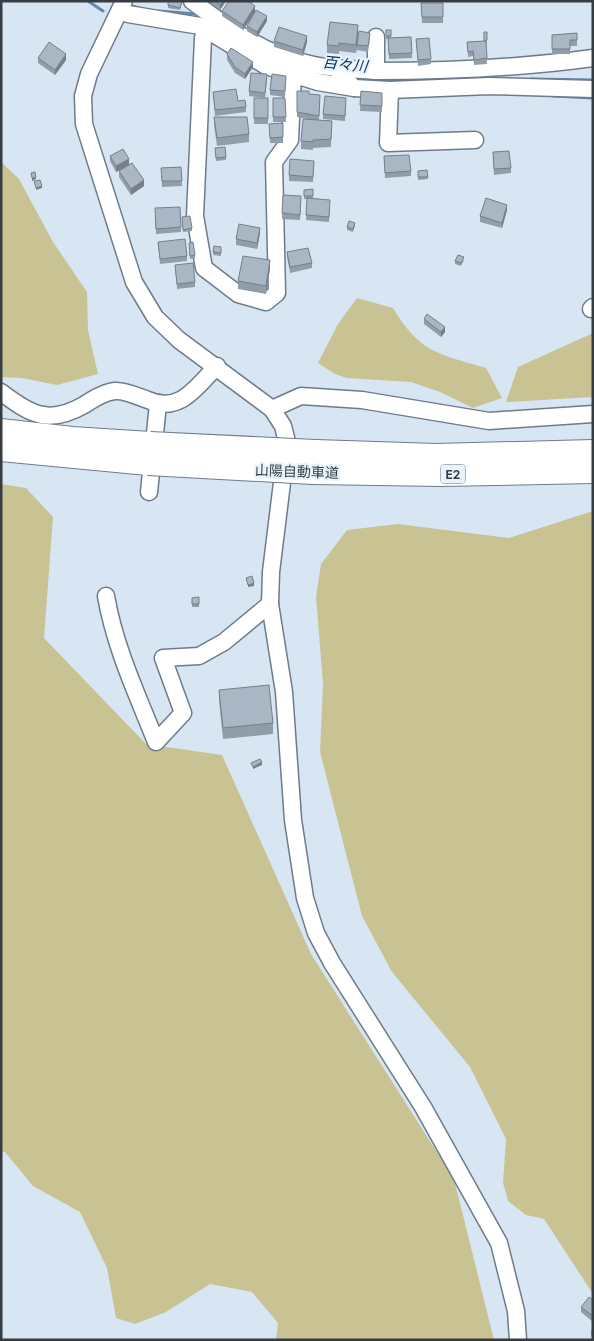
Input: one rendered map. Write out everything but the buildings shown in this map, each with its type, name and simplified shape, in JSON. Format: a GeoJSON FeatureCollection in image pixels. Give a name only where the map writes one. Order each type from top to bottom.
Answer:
{"type":"FeatureCollection","features":[{"type":"Feature","properties":{"kind":"highway","name":"山陽自動車道"},"geometry":{"type":"LineString","coordinates":[[1,431],[72,439],[149,454]]}},
{"type":"Feature","properties":{"kind":"highway","name":"山陽自動車道"},"geometry":{"type":"LineString","coordinates":[[1,449],[314,462],[442,474],[593,471]]}},
{"type":"Feature","properties":{"kind":"highway","name":"山陽自動車道"},"geometry":{"type":"LineString","coordinates":[[314,462],[436,456],[593,452]]}},
{"type":"Feature","properties":{"kind":"street"},"geometry":{"type":"LineString","coordinates":[[192,1],[205,26],[266,66],[293,78],[352,86],[390,94],[593,58]]}},
{"type":"Feature","properties":{"kind":"street"},"geometry":{"type":"LineString","coordinates":[[518,1340],[516,1310],[499,1243],[423,1107],[332,963],[316,933],[305,898],[293,820],[284,692],[270,604],[271,572],[287,442],[283,426],[272,409],[217,366],[179,340],[156,317],[134,282],[84,124],[83,96],[89,74],[122,6],[128,14],[205,26],[242,37],[268,51],[316,66],[480,78],[593,90]]}},
{"type":"Feature","properties":{"kind":"street"},"geometry":{"type":"LineString","coordinates":[[205,26],[195,216],[204,268],[238,294],[266,302],[276,293],[274,162],[290,140],[293,78]]}},
{"type":"Feature","properties":{"kind":"street"},"geometry":{"type":"LineString","coordinates":[[376,37],[376,71]]}},
{"type":"Feature","properties":{"kind":"street"},"geometry":{"type":"LineString","coordinates":[[337,69],[352,86]]}},
{"type":"Feature","properties":{"kind":"street"},"geometry":{"type":"LineString","coordinates":[[390,94],[388,143],[475,140]]}},
{"type":"Feature","properties":{"kind":"street"},"geometry":{"type":"LineString","coordinates":[[1,392],[19,406],[43,417],[70,412],[103,394],[116,391],[158,404],[172,404],[186,397],[217,366]]}},
{"type":"Feature","properties":{"kind":"street"},"geometry":{"type":"LineString","coordinates":[[272,409],[301,396],[362,400],[490,421],[593,414]]}},
{"type":"Feature","properties":{"kind":"street"},"geometry":{"type":"LineString","coordinates":[[149,492],[158,404]]}},
{"type":"Feature","properties":{"kind":"street"},"geometry":{"type":"LineString","coordinates":[[106,596],[110,622],[131,684],[156,742],[183,713],[163,658],[198,656],[224,642],[270,604]]}},
{"type":"Feature","properties":{"kind":"shaded area"},"geometry":{"type":"Polygon","coordinates":[[[1,162],[19,179],[53,242],[87,292],[88,330],[98,374],[57,385],[22,378],[1,377],[1,162]]]}},
{"type":"Feature","properties":{"kind":"shaded area"},"geometry":{"type":"Polygon","coordinates":[[[357,298],[393,308],[412,334],[432,350],[486,368],[502,398],[473,408],[440,392],[411,382],[347,378],[335,374],[318,363],[338,324],[357,298]]]}},
{"type":"Feature","properties":{"kind":"shaded area"},"geometry":{"type":"Polygon","coordinates":[[[593,333],[593,397],[506,402],[518,367],[593,333]]]}},
{"type":"Feature","properties":{"kind":"shaded area"},"geometry":{"type":"Polygon","coordinates":[[[1,484],[26,488],[53,517],[44,638],[146,744],[222,755],[311,954],[454,1179],[494,1340],[276,1340],[278,1323],[252,1292],[210,1284],[166,1312],[135,1324],[116,1318],[107,1268],[80,1212],[33,1186],[5,1152],[1,1151],[1,484]]]}},
{"type":"Feature","properties":{"kind":"shaded area"},"geometry":{"type":"Polygon","coordinates":[[[593,511],[593,1294],[544,1219],[526,1215],[508,1201],[503,1183],[506,1139],[470,1067],[392,972],[362,916],[320,752],[323,684],[316,597],[321,564],[347,530],[398,524],[509,538],[593,511]]]}},
{"type":"Feature","properties":{"kind":"waterway"},"geometry":{"type":"LineString","coordinates":[[88,1],[103,11]]}},
{"type":"Feature","properties":{"kind":"waterway","name":"百々川"},"geometry":{"type":"LineString","coordinates":[[128,5],[143,9]]}},
{"type":"Feature","properties":{"kind":"waterway","name":"百々川"},"geometry":{"type":"LineString","coordinates":[[159,11],[196,14],[204,20]]}},
{"type":"Feature","properties":{"kind":"waterway","name":"百々川"},"geometry":{"type":"LineString","coordinates":[[354,78],[393,80],[480,79]]}},
{"type":"Feature","properties":{"kind":"waterway","name":"百々川"},"geometry":{"type":"LineString","coordinates":[[531,79],[593,80]]}},
{"type":"Feature","properties":{"kind":"waterway"},"geometry":{"type":"LineString","coordinates":[[553,96],[593,98]]}}]}
